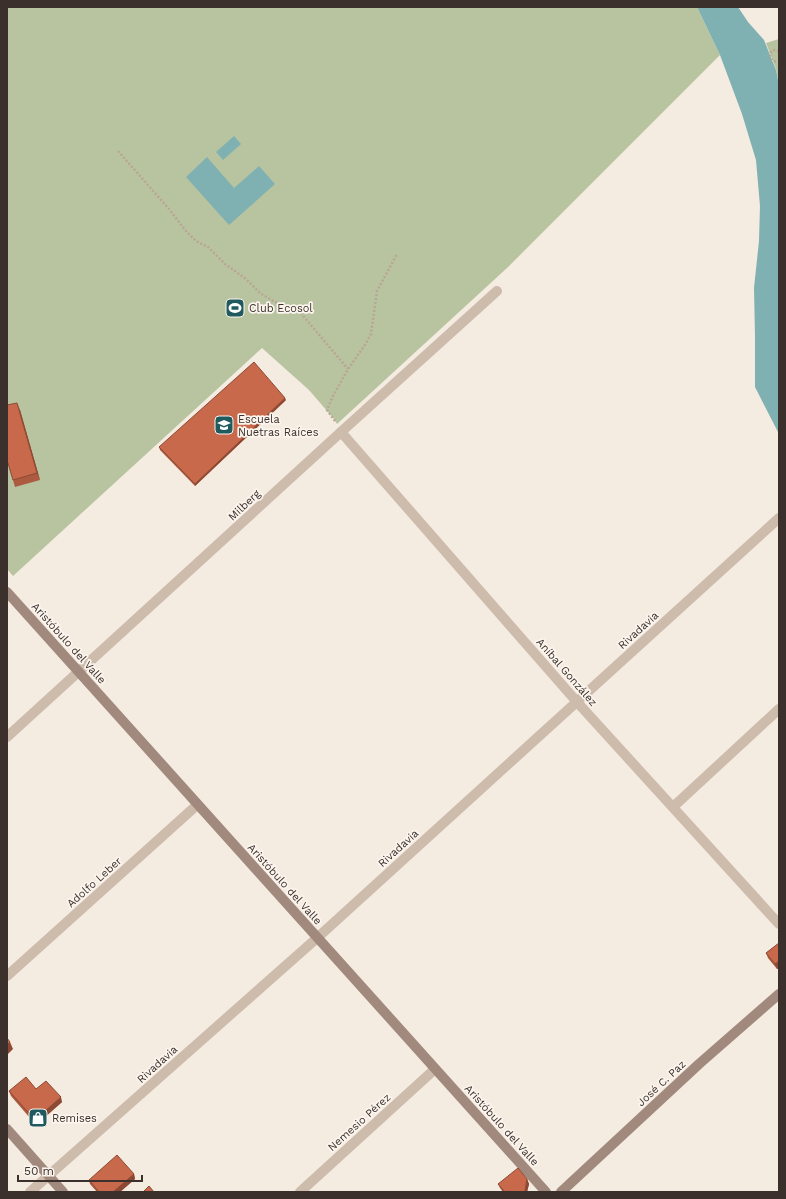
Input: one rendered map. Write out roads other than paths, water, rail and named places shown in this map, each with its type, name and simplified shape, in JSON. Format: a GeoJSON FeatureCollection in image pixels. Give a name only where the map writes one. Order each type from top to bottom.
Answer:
{"type":"FeatureCollection","features":[{"type":"Feature","properties":{"kind":"street","name":"Milberg"},"geometry":{"type":"LineString","coordinates":[[7,737],[498,291]]}},
{"type":"Feature","properties":{"kind":"street","name":"Aníbal González"},"geometry":{"type":"LineString","coordinates":[[341,432],[577,702],[779,924]]}},
{"type":"Feature","properties":{"kind":"street","name":"Rivadavia"},"geometry":{"type":"LineString","coordinates":[[30,1192],[317,938],[779,518]]}},
{"type":"Feature","properties":{"kind":"street","name":"Aristóbulo del Valle"},"geometry":{"type":"LineString","coordinates":[[7,592],[546,1192]]}},
{"type":"Feature","properties":{"kind":"street"},"geometry":{"type":"LineString","coordinates":[[673,807],[779,709]]}},
{"type":"Feature","properties":{"kind":"street","name":"Adolfo Leber"},"geometry":{"type":"LineString","coordinates":[[7,976],[197,805]]}},
{"type":"Feature","properties":{"kind":"street","name":"José C. Paz"},"geometry":{"type":"LineString","coordinates":[[561,1192],[699,1064],[779,994]]}},
{"type":"Feature","properties":{"kind":"street","name":"Nemesio Pérez"},"geometry":{"type":"LineString","coordinates":[[300,1192],[435,1069]]}},
{"type":"Feature","properties":{"kind":"street"},"geometry":{"type":"LineString","coordinates":[[7,1129],[63,1192]]}},
{"type":"Feature","properties":{"kind":"water"},"geometry":{"type":"Polygon","coordinates":[[[697,7],[738,7],[748,22],[764,40],[776,70],[779,85],[779,434],[755,387],[754,288],[759,241],[760,206],[756,160],[742,114],[720,55],[697,7]]]}},
{"type":"Feature","properties":{"kind":"water"},"geometry":{"type":"Polygon","coordinates":[[[234,136],[241,144],[223,160],[216,152],[234,136]]]}},
{"type":"Feature","properties":{"kind":"water"},"geometry":{"type":"Polygon","coordinates":[[[207,157],[234,188],[259,166],[275,184],[229,225],[186,177],[207,157]]]}},
{"type":"Feature","properties":{"kind":"place","name":"Club Ecosol"},"geometry":{"type":"Point","coordinates":[235,308]}},
{"type":"Feature","properties":{"kind":"place","name":"Escuela Nuetras Raíces"},"geometry":{"type":"Point","coordinates":[224,425]}},
{"type":"Feature","properties":{"kind":"place","name":"Remises"},"geometry":{"type":"Point","coordinates":[38,1118]}}]}
